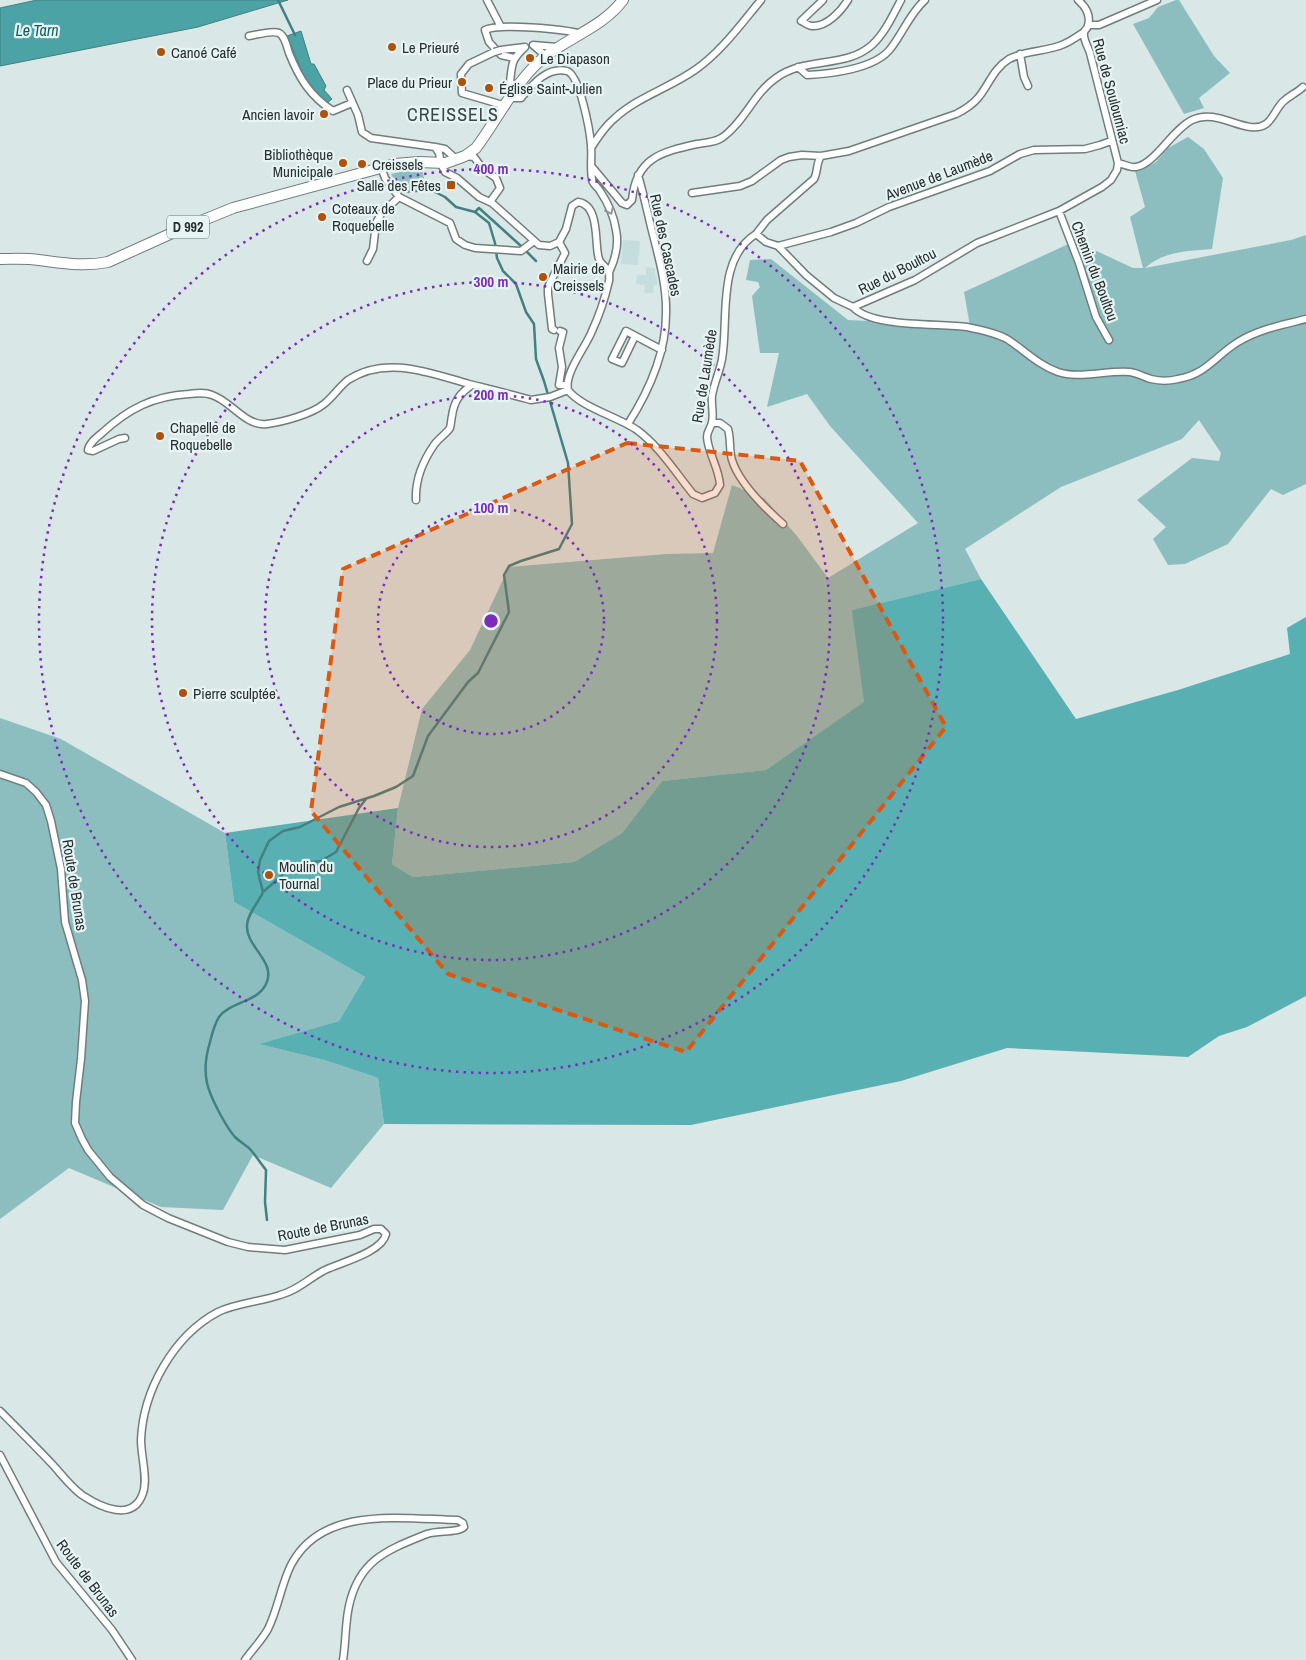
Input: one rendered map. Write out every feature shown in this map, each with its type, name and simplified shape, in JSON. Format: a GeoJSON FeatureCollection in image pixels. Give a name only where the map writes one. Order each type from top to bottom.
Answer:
{"type":"FeatureCollection","features":[{"type":"Feature","properties":{"kind":"main road","name":"D 992"},"geometry":{"type":"LineString","coordinates":[[443,164],[465,158],[476,148],[530,71],[546,56],[605,19],[619,1]]}},
{"type":"Feature","properties":{"kind":"main road","name":"D 992"},"geometry":{"type":"LineString","coordinates":[[0,259],[26,258],[77,265],[108,262],[179,230],[239,206],[406,162],[443,164],[451,167],[464,163],[465,158]]}},
{"type":"Feature","properties":{"kind":"street"},"geometry":{"type":"LineString","coordinates":[[487,0],[501,27]]}},
{"type":"Feature","properties":{"kind":"street"},"geometry":{"type":"LineString","coordinates":[[591,148],[599,135],[616,116],[630,106],[695,70],[713,55],[761,0]]}},
{"type":"Feature","properties":{"kind":"street"},"geometry":{"type":"LineString","coordinates":[[823,0],[801,21],[811,26],[823,24],[842,10],[848,0]]}},
{"type":"Feature","properties":{"kind":"street"},"geometry":{"type":"LineString","coordinates":[[592,168],[622,204],[626,205],[632,200],[633,188],[638,175],[645,165],[657,156],[722,138],[739,123],[776,77],[798,67],[845,59],[866,50],[885,29],[901,0]]}},
{"type":"Feature","properties":{"kind":"street"},"geometry":{"type":"LineString","coordinates":[[798,67],[807,75],[825,74],[848,71],[881,58],[890,50],[918,6],[925,0]]}},
{"type":"Feature","properties":{"kind":"street","name":"Rue de Souloumiac"},"geometry":{"type":"LineString","coordinates":[[1078,0],[1085,7],[1088,17],[1088,25],[1084,32],[1118,162]]}},
{"type":"Feature","properties":{"kind":"street"},"geometry":{"type":"LineString","coordinates":[[1088,25],[1099,25],[1119,18],[1157,0]]}},
{"type":"Feature","properties":{"kind":"street"},"geometry":{"type":"LineString","coordinates":[[514,58],[502,55],[489,42],[485,30],[490,27],[501,27],[587,31]]}},
{"type":"Feature","properties":{"kind":"street"},"geometry":{"type":"LineString","coordinates":[[249,36],[274,32],[280,33],[305,85],[319,102],[332,111],[352,103]]}},
{"type":"Feature","properties":{"kind":"street"},"geometry":{"type":"LineString","coordinates":[[692,193],[740,186],[752,181],[781,160],[789,157],[802,155],[821,156],[849,151],[956,114],[969,107],[978,98],[988,80],[1008,60],[1020,54],[1065,44],[1084,32]]}},
{"type":"Feature","properties":{"kind":"street"},"geometry":{"type":"LineString","coordinates":[[558,48],[533,45],[501,50],[469,64],[458,75],[462,93],[508,102],[521,98],[539,77],[554,72],[565,70],[572,73],[579,88],[591,148],[592,181],[600,190],[612,214],[616,230],[617,249],[609,272],[609,281],[593,329],[587,344],[570,373],[567,388]]}},
{"type":"Feature","properties":{"kind":"street"},"geometry":{"type":"LineString","coordinates":[[533,45],[546,56]]}},
{"type":"Feature","properties":{"kind":"street"},"geometry":{"type":"LineString","coordinates":[[517,88],[510,84],[514,58],[525,47]]}},
{"type":"Feature","properties":{"kind":"street"},"geometry":{"type":"LineString","coordinates":[[1020,54],[1024,77],[1028,86]]}},
{"type":"Feature","properties":{"kind":"street"},"geometry":{"type":"LineString","coordinates":[[1118,162],[1135,167],[1143,164],[1153,157],[1177,130],[1192,120],[1201,117],[1220,118],[1246,127],[1256,128],[1265,124],[1284,100],[1304,86]]}},
{"type":"Feature","properties":{"kind":"street"},"geometry":{"type":"LineString","coordinates":[[347,90],[362,132],[371,138],[445,149],[465,158],[496,178],[500,188],[490,202]]}},
{"type":"Feature","properties":{"kind":"street","name":"Avenue de Laumède"},"geometry":{"type":"LineString","coordinates":[[778,246],[832,232],[856,223],[889,207],[990,171],[1020,154],[1034,150],[1085,149],[1100,146],[1111,141]]}},
{"type":"Feature","properties":{"kind":"street"},"geometry":{"type":"LineString","coordinates":[[434,147],[439,152],[445,172],[457,178],[479,197],[490,202],[534,241],[545,246],[554,245],[559,242],[566,229],[572,206],[578,202],[586,205],[596,230],[599,259],[609,272]]}},
{"type":"Feature","properties":{"kind":"street"},"geometry":{"type":"LineString","coordinates":[[756,234],[767,220],[814,179],[818,160],[821,156]]}},
{"type":"Feature","properties":{"kind":"street","name":"Rue du Boultou"},"geometry":{"type":"LineString","coordinates":[[756,234],[766,242],[778,246],[806,275],[834,298],[853,306],[915,280],[977,243],[1059,211],[1102,187],[1114,175],[1118,162]]}},
{"type":"Feature","properties":{"kind":"street"},"geometry":{"type":"LineString","coordinates":[[381,168],[385,178],[399,197],[450,224],[456,239],[465,245],[475,248],[521,251],[534,241]]}},
{"type":"Feature","properties":{"kind":"street","name":"Rue des Cascades"},"geometry":{"type":"LineString","coordinates":[[629,423],[655,373],[662,350],[666,313],[657,252],[638,175]]}},
{"type":"Feature","properties":{"kind":"street"},"geometry":{"type":"LineString","coordinates":[[367,261],[372,249],[376,223],[381,214],[399,197]]}},
{"type":"Feature","properties":{"kind":"street","name":"Chemin du Boultou"},"geometry":{"type":"LineString","coordinates":[[1059,211],[1079,263],[1096,317],[1109,340]]}},
{"type":"Feature","properties":{"kind":"street","name":"Rue de Laumède"},"geometry":{"type":"LineString","coordinates":[[629,423],[648,439],[693,494],[702,498],[715,493],[720,485],[707,438],[712,423],[713,390],[720,370],[724,348],[726,290],[737,256],[745,243],[756,234]]}},
{"type":"Feature","properties":{"kind":"street"},"geometry":{"type":"LineString","coordinates":[[559,242],[565,253],[548,287],[548,294],[552,329],[563,332],[559,348],[562,367],[560,385],[567,388],[576,397],[629,423]]}},
{"type":"Feature","properties":{"kind":"street"},"geometry":{"type":"LineString","coordinates":[[853,306],[859,314],[920,325],[967,327],[1005,338],[1034,360],[1059,372],[1077,374],[1112,371],[1132,372],[1152,379],[1176,380],[1194,376],[1208,368],[1237,343],[1257,332],[1306,319]]}},
{"type":"Feature","properties":{"kind":"street"},"geometry":{"type":"LineString","coordinates":[[636,336],[622,363],[612,359],[626,331],[636,336],[662,350]]}},
{"type":"Feature","properties":{"kind":"street"},"geometry":{"type":"LineString","coordinates":[[125,438],[118,439],[93,451],[88,450],[89,445],[119,417],[156,399],[181,394],[212,394],[228,403],[251,421],[258,424],[267,424],[308,413],[322,406],[348,381],[374,370],[404,367],[531,400],[548,398],[567,388]]}},
{"type":"Feature","properties":{"kind":"street"},"geometry":{"type":"LineString","coordinates":[[416,500],[416,488],[426,458],[434,444],[450,427],[453,408],[457,398],[472,385]]}},
{"type":"Feature","properties":{"kind":"street"},"geometry":{"type":"LineString","coordinates":[[712,423],[720,423],[728,429],[732,461],[738,473],[760,502],[783,524]]}},
{"type":"Feature","properties":{"kind":"street","name":"Route de Brunas"},"geometry":{"type":"LineString","coordinates":[[0,774],[26,783],[46,805],[52,820],[61,869],[65,922],[82,980],[85,1001],[75,1123],[88,1150],[110,1177],[131,1196],[152,1209],[228,1242],[248,1247],[286,1250],[360,1235],[374,1229],[381,1229],[386,1234],[383,1241],[371,1250],[320,1273],[300,1287],[281,1295],[238,1305],[219,1312],[188,1334],[164,1366],[157,1379],[148,1406],[143,1422],[141,1440],[143,1494],[132,1507],[116,1510],[106,1508],[80,1493],[0,1411]]}},
{"type":"Feature","properties":{"kind":"street","name":"Route de Brunas"},"geometry":{"type":"LineString","coordinates":[[0,1455],[56,1562],[112,1630],[132,1660]]}},
{"type":"Feature","properties":{"kind":"street"},"geometry":{"type":"LineString","coordinates":[[245,1660],[268,1630],[285,1578],[292,1563],[302,1548],[313,1538],[333,1526],[369,1519],[458,1520],[463,1523],[464,1527],[461,1530],[434,1532],[381,1554],[369,1565],[353,1592],[349,1607],[343,1660]]}},
{"type":"Feature","properties":{"kind":"highlighted area"},"geometry":{"type":"Polygon","coordinates":[[[627,443],[800,461],[946,727],[686,1052],[448,974],[311,811],[343,569],[627,443]]]}},
{"type":"Feature","properties":{"kind":"shaded area"},"geometry":{"type":"Polygon","coordinates":[[[1179,0],[1214,56],[1230,73],[1199,98],[1204,108],[1184,114],[1133,24],[1149,18],[1158,7],[1179,0]]]}},
{"type":"Feature","properties":{"kind":"shaded area"},"geometry":{"type":"Polygon","coordinates":[[[1188,137],[1204,149],[1223,178],[1212,249],[1185,251],[1168,255],[1152,262],[1145,268],[1291,240],[1306,235],[1306,484],[1283,495],[1271,489],[1228,544],[1185,564],[1168,565],[1153,539],[1166,527],[1137,500],[1192,458],[1219,461],[1221,453],[1199,420],[1182,439],[1061,487],[965,549],[981,579],[853,610],[865,702],[766,770],[662,781],[622,833],[574,862],[413,877],[392,864],[398,808],[422,709],[470,650],[509,567],[666,554],[713,553],[732,485],[764,498],[797,536],[828,578],[918,523],[830,426],[807,394],[767,407],[779,353],[760,353],[752,296],[760,287],[758,282],[746,280],[750,260],[771,259],[848,320],[970,326],[964,292],[1075,241],[1133,268],[1143,268],[1130,217],[1145,207],[1135,171],[1156,162],[1168,148],[1188,137]]]}},
{"type":"Feature","properties":{"kind":"shaded area"},"geometry":{"type":"Polygon","coordinates":[[[422,169],[426,188],[401,191],[391,174],[422,169]]]}},
{"type":"Feature","properties":{"kind":"shaded area"},"geometry":{"type":"Polygon","coordinates":[[[623,240],[640,241],[638,265],[621,264],[623,240]]]}},
{"type":"Feature","properties":{"kind":"shaded area"},"geometry":{"type":"Polygon","coordinates":[[[646,267],[655,268],[657,285],[654,285],[653,293],[644,293],[645,285],[636,284],[637,275],[646,275],[646,267]]]}},
{"type":"Feature","properties":{"kind":"shaded area"},"geometry":{"type":"Polygon","coordinates":[[[981,579],[1076,719],[1178,690],[1290,654],[1287,628],[1306,617],[1306,996],[1247,1027],[1219,1036],[1188,1057],[1007,1048],[901,1081],[691,1125],[384,1124],[378,1078],[324,1060],[259,1044],[339,1021],[365,977],[234,902],[225,833],[398,808],[392,864],[413,877],[574,862],[622,833],[662,781],[766,770],[864,702],[852,610],[981,579]]]}},
{"type":"Feature","properties":{"kind":"shaded area"},"geometry":{"type":"Polygon","coordinates":[[[0,718],[61,739],[225,833],[234,902],[365,977],[339,1021],[260,1044],[324,1060],[378,1078],[384,1124],[331,1188],[253,1155],[223,1210],[161,1207],[69,1168],[0,1219],[0,718]]]}},
{"type":"Feature","properties":{"kind":"water","name":"Le Tarn"},"geometry":{"type":"Polygon","coordinates":[[[37,0],[288,0],[198,27],[0,66],[0,8],[37,0]]]}},
{"type":"Feature","properties":{"kind":"water"},"geometry":{"type":"Polygon","coordinates":[[[301,31],[311,64],[314,64],[326,86],[324,90],[332,99],[326,104],[309,88],[287,36],[301,31]]]}},
{"type":"Feature","properties":{"kind":"waterway"},"geometry":{"type":"LineString","coordinates":[[278,0],[295,35]]}},
{"type":"Feature","properties":{"kind":"waterway"},"geometry":{"type":"LineString","coordinates":[[267,1220],[265,1202],[266,1170],[250,1149],[235,1137],[227,1126],[211,1096],[206,1073],[209,1047],[219,1017],[230,1008],[257,995],[266,984],[268,969],[251,941],[247,926],[251,913],[263,892],[258,872],[260,860],[269,841],[283,831],[300,827],[339,807],[396,787],[413,776],[428,736],[468,682],[478,673],[509,612],[504,575],[509,566],[559,549],[572,524],[568,463],[536,359],[534,324],[526,312],[516,284],[503,271],[497,258],[489,223],[475,212],[456,207],[445,197],[431,190],[400,192],[396,188]]}},
{"type":"Feature","properties":{"kind":"waterway"},"geometry":{"type":"LineString","coordinates":[[475,212],[479,208],[521,246]]}},
{"type":"Feature","properties":{"kind":"waterway"},"geometry":{"type":"LineString","coordinates":[[527,252],[536,261]]}},
{"type":"Feature","properties":{"kind":"waterway"},"geometry":{"type":"LineString","coordinates":[[263,892],[287,871],[301,863],[321,861],[336,852],[359,808],[366,799]]}},
{"type":"Feature","properties":{"kind":"place","name":"Le Prieuré"},"geometry":{"type":"Point","coordinates":[392,47]}},
{"type":"Feature","properties":{"kind":"place","name":"Canoé Café"},"geometry":{"type":"Point","coordinates":[161,52]}},
{"type":"Feature","properties":{"kind":"place","name":"Le Diapason"},"geometry":{"type":"Point","coordinates":[530,58]}},
{"type":"Feature","properties":{"kind":"place","name":"Place du Prieur"},"geometry":{"type":"Point","coordinates":[462,82]}},
{"type":"Feature","properties":{"kind":"place","name":"Église Saint-Julien"},"geometry":{"type":"Point","coordinates":[489,88]}},
{"type":"Feature","properties":{"kind":"place","name":"Ancien lavoir"},"geometry":{"type":"Point","coordinates":[324,114]}},
{"type":"Feature","properties":{"kind":"place","name":"Bibliothèque Municipale"},"geometry":{"type":"Point","coordinates":[343,163]}},
{"type":"Feature","properties":{"kind":"place","name":"Creissels"},"geometry":{"type":"Point","coordinates":[362,164]}},
{"type":"Feature","properties":{"kind":"place","name":"Salle des Fêtes"},"geometry":{"type":"Point","coordinates":[451,185]}},
{"type":"Feature","properties":{"kind":"place","name":"Coteaux de Roquebelle"},"geometry":{"type":"Point","coordinates":[322,217]}},
{"type":"Feature","properties":{"kind":"place","name":"Mairie de Creissels"},"geometry":{"type":"Point","coordinates":[543,277]}},
{"type":"Feature","properties":{"kind":"place","name":"Chapelle de Roquebelle"},"geometry":{"type":"Point","coordinates":[160,436]}},
{"type":"Feature","properties":{"kind":"place","name":"Pierre sculptée"},"geometry":{"type":"Point","coordinates":[183,693]}},
{"type":"Feature","properties":{"kind":"place","name":"Moulin du Tournal"},"geometry":{"type":"Point","coordinates":[269,875]}},
{"type":"Feature","properties":{"kind":"district","name":"CREISSELS"},"geometry":{"type":"Point","coordinates":[453,114]}}]}
